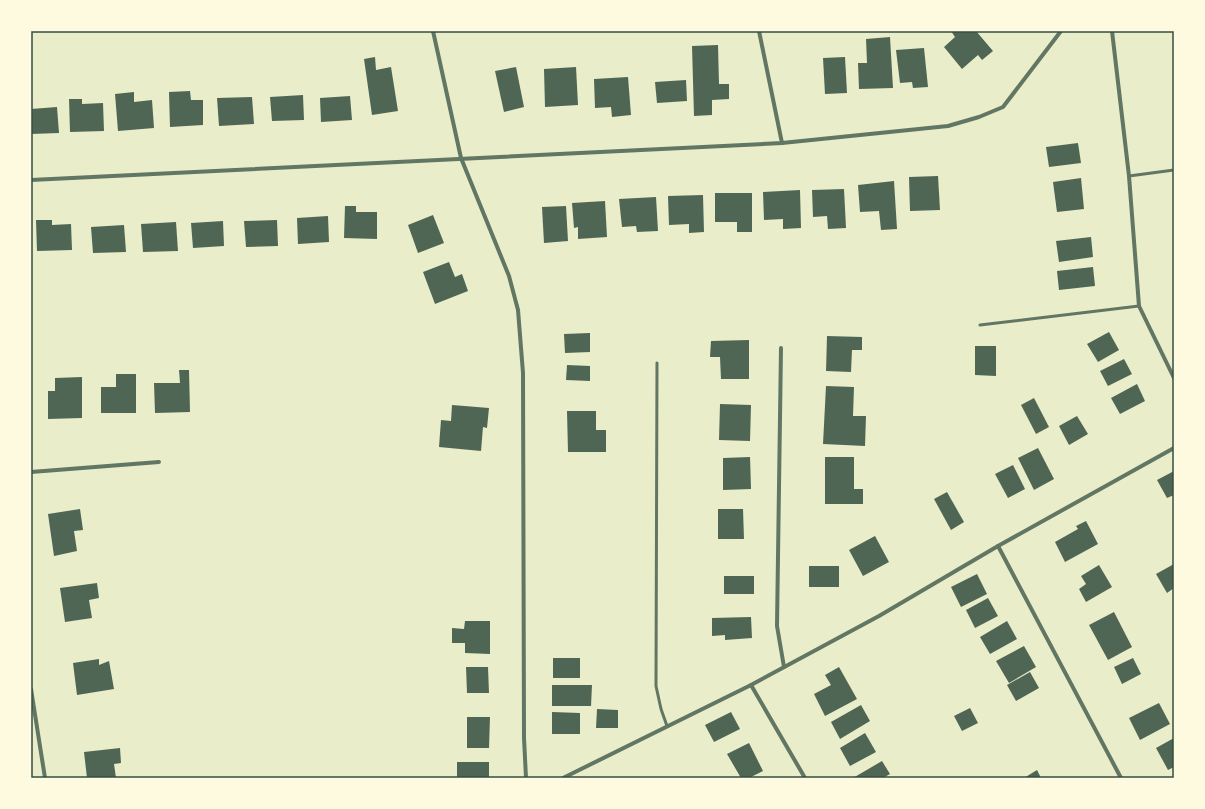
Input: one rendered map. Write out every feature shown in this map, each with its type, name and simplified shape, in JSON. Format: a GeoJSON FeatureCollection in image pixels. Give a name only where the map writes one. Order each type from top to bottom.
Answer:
{"type":"FeatureCollection","features":[{"type":"Feature","properties":{"kind":"street"},"geometry":{"type":"LineString","coordinates":[[433,31],[461,158],[509,276],[518,310],[523,373],[524,738],[526,778]]}},
{"type":"Feature","properties":{"kind":"street"},"geometry":{"type":"LineString","coordinates":[[759,31],[782,143]]}},
{"type":"Feature","properties":{"kind":"street"},"geometry":{"type":"LineString","coordinates":[[31,180],[782,143],[948,126],[979,117],[1003,107],[1061,31]]}},
{"type":"Feature","properties":{"kind":"street"},"geometry":{"type":"LineString","coordinates":[[1112,31],[1129,176],[1139,306],[1174,378]]}},
{"type":"Feature","properties":{"kind":"street"},"geometry":{"type":"LineString","coordinates":[[781,348],[777,626],[784,667]]}},
{"type":"Feature","properties":{"kind":"street"},"geometry":{"type":"LineString","coordinates":[[563,778],[751,685],[879,616],[998,546],[1174,448]]}},
{"type":"Feature","properties":{"kind":"street"},"geometry":{"type":"LineString","coordinates":[[31,472],[158,462]]}},
{"type":"Feature","properties":{"kind":"street"},"geometry":{"type":"LineString","coordinates":[[998,546],[1120,778]]}},
{"type":"Feature","properties":{"kind":"street"},"geometry":{"type":"LineString","coordinates":[[751,685],[804,778]]}},
{"type":"Feature","properties":{"kind":"street"},"geometry":{"type":"LineString","coordinates":[[31,689],[45,778]]}},
{"type":"Feature","properties":{"kind":"lane"},"geometry":{"type":"LineString","coordinates":[[1129,176],[1174,170]]}},
{"type":"Feature","properties":{"kind":"lane"},"geometry":{"type":"LineString","coordinates":[[980,325],[1139,306]]}},
{"type":"Feature","properties":{"kind":"lane"},"geometry":{"type":"LineString","coordinates":[[657,363],[656,686],[660,709],[667,726]]}},
{"type":"Feature","properties":{"kind":"building"},"geometry":{"type":"Polygon","coordinates":[[[951,31],[976,31],[993,51],[982,60],[978,55],[962,69],[944,47],[955,37],[951,31]]]}},
{"type":"Feature","properties":{"kind":"building"},"geometry":{"type":"Polygon","coordinates":[[[890,37],[893,88],[859,89],[858,63],[867,63],[866,39],[890,37]]]}},
{"type":"Feature","properties":{"kind":"building"},"geometry":{"type":"Polygon","coordinates":[[[718,45],[719,84],[729,84],[729,99],[712,100],[712,115],[694,116],[692,46],[718,45]]]}},
{"type":"Feature","properties":{"kind":"building"},"geometry":{"type":"Polygon","coordinates":[[[924,48],[928,87],[913,88],[912,82],[900,83],[896,50],[924,48]]]}},
{"type":"Feature","properties":{"kind":"building"},"geometry":{"type":"Polygon","coordinates":[[[375,57],[376,70],[391,67],[398,111],[372,115],[364,59],[375,57]]]}},
{"type":"Feature","properties":{"kind":"building"},"geometry":{"type":"Polygon","coordinates":[[[845,57],[847,93],[825,94],[823,58],[845,57]]]}},
{"type":"Feature","properties":{"kind":"building"},"geometry":{"type":"Polygon","coordinates":[[[516,67],[524,107],[504,112],[495,71],[516,67]]]}},
{"type":"Feature","properties":{"kind":"building"},"geometry":{"type":"Polygon","coordinates":[[[576,67],[578,105],[545,107],[544,69],[576,67]]]}},
{"type":"Feature","properties":{"kind":"building"},"geometry":{"type":"Polygon","coordinates":[[[628,77],[631,115],[612,117],[611,107],[595,108],[594,79],[628,77]]]}},
{"type":"Feature","properties":{"kind":"building"},"geometry":{"type":"Polygon","coordinates":[[[686,80],[687,101],[657,103],[655,82],[686,80]]]}},
{"type":"Feature","properties":{"kind":"building"},"geometry":{"type":"Polygon","coordinates":[[[190,91],[191,100],[203,100],[203,125],[170,127],[169,92],[190,91]]]}},
{"type":"Feature","properties":{"kind":"building"},"geometry":{"type":"Polygon","coordinates":[[[134,92],[134,102],[152,100],[154,128],[118,131],[115,94],[134,92]]]}},
{"type":"Feature","properties":{"kind":"building"},"geometry":{"type":"Polygon","coordinates":[[[303,95],[304,120],[272,121],[270,97],[303,95]]]}},
{"type":"Feature","properties":{"kind":"building"},"geometry":{"type":"Polygon","coordinates":[[[350,96],[352,120],[321,122],[320,98],[350,96]]]}},
{"type":"Feature","properties":{"kind":"building"},"geometry":{"type":"Polygon","coordinates":[[[252,97],[254,124],[219,126],[217,98],[252,97]]]}},
{"type":"Feature","properties":{"kind":"building"},"geometry":{"type":"Polygon","coordinates":[[[69,99],[82,99],[82,104],[103,103],[104,131],[70,132],[69,99]]]}},
{"type":"Feature","properties":{"kind":"building"},"geometry":{"type":"Polygon","coordinates":[[[57,107],[59,133],[31,134],[31,109],[57,107]]]}},
{"type":"Feature","properties":{"kind":"building"},"geometry":{"type":"Polygon","coordinates":[[[1078,143],[1081,163],[1049,167],[1046,147],[1078,143]]]}},
{"type":"Feature","properties":{"kind":"building"},"geometry":{"type":"Polygon","coordinates":[[[938,176],[940,210],[910,211],[909,177],[938,176]]]}},
{"type":"Feature","properties":{"kind":"building"},"geometry":{"type":"Polygon","coordinates":[[[1081,178],[1084,209],[1057,212],[1053,182],[1081,178]]]}},
{"type":"Feature","properties":{"kind":"building"},"geometry":{"type":"Polygon","coordinates":[[[894,181],[897,229],[881,230],[879,211],[860,212],[858,185],[894,181]]]}},
{"type":"Feature","properties":{"kind":"building"},"geometry":{"type":"Polygon","coordinates":[[[844,189],[846,228],[828,229],[827,216],[813,217],[812,190],[844,189]]]}},
{"type":"Feature","properties":{"kind":"building"},"geometry":{"type":"Polygon","coordinates":[[[800,190],[801,228],[783,229],[783,219],[764,220],[763,192],[800,190]]]}},
{"type":"Feature","properties":{"kind":"building"},"geometry":{"type":"Polygon","coordinates":[[[715,193],[752,193],[752,232],[737,232],[737,222],[715,222],[715,193]]]}},
{"type":"Feature","properties":{"kind":"building"},"geometry":{"type":"Polygon","coordinates":[[[703,195],[704,232],[689,233],[689,224],[669,225],[668,196],[703,195]]]}},
{"type":"Feature","properties":{"kind":"building"},"geometry":{"type":"Polygon","coordinates":[[[656,197],[658,231],[637,232],[636,226],[622,227],[619,199],[656,197]]]}},
{"type":"Feature","properties":{"kind":"building"},"geometry":{"type":"Polygon","coordinates":[[[605,201],[607,237],[578,239],[578,227],[574,228],[572,203],[605,201]]]}},
{"type":"Feature","properties":{"kind":"building"},"geometry":{"type":"Polygon","coordinates":[[[345,206],[356,206],[356,212],[377,212],[377,239],[344,238],[345,206]]]}},
{"type":"Feature","properties":{"kind":"building"},"geometry":{"type":"Polygon","coordinates":[[[566,206],[568,241],[544,243],[542,207],[566,206]]]}},
{"type":"Feature","properties":{"kind":"building"},"geometry":{"type":"Polygon","coordinates":[[[433,215],[444,243],[418,253],[408,225],[433,215]]]}},
{"type":"Feature","properties":{"kind":"building"},"geometry":{"type":"Polygon","coordinates":[[[328,216],[329,242],[298,244],[297,218],[328,216]]]}},
{"type":"Feature","properties":{"kind":"building"},"geometry":{"type":"Polygon","coordinates":[[[36,220],[52,220],[52,225],[71,224],[72,250],[37,251],[36,220]]]}},
{"type":"Feature","properties":{"kind":"building"},"geometry":{"type":"Polygon","coordinates":[[[277,220],[278,246],[246,247],[244,221],[277,220]]]}},
{"type":"Feature","properties":{"kind":"building"},"geometry":{"type":"Polygon","coordinates":[[[223,221],[224,246],[193,248],[191,223],[223,221]]]}},
{"type":"Feature","properties":{"kind":"building"},"geometry":{"type":"Polygon","coordinates":[[[176,222],[178,251],[143,252],[141,224],[176,222]]]}},
{"type":"Feature","properties":{"kind":"building"},"geometry":{"type":"Polygon","coordinates":[[[124,225],[126,252],[93,253],[91,227],[124,225]]]}},
{"type":"Feature","properties":{"kind":"building"},"geometry":{"type":"Polygon","coordinates":[[[1091,237],[1093,257],[1059,262],[1056,241],[1091,237]]]}},
{"type":"Feature","properties":{"kind":"building"},"geometry":{"type":"Polygon","coordinates":[[[449,262],[455,277],[462,274],[468,291],[435,304],[423,272],[449,262]]]}},
{"type":"Feature","properties":{"kind":"building"},"geometry":{"type":"Polygon","coordinates":[[[1093,267],[1095,286],[1059,290],[1057,271],[1093,267]]]}},
{"type":"Feature","properties":{"kind":"building"},"geometry":{"type":"Polygon","coordinates":[[[1109,332],[1119,350],[1098,362],[1087,344],[1109,332]]]}},
{"type":"Feature","properties":{"kind":"building"},"geometry":{"type":"Polygon","coordinates":[[[590,333],[590,352],[565,353],[564,334],[590,333]]]}},
{"type":"Feature","properties":{"kind":"building"},"geometry":{"type":"Polygon","coordinates":[[[827,336],[862,337],[862,350],[852,350],[851,372],[826,371],[827,336]]]}},
{"type":"Feature","properties":{"kind":"building"},"geometry":{"type":"Polygon","coordinates":[[[749,340],[749,379],[721,379],[720,357],[710,357],[711,341],[749,340]]]}},
{"type":"Feature","properties":{"kind":"building"},"geometry":{"type":"Polygon","coordinates":[[[975,346],[996,346],[996,376],[975,375],[975,346]]]}},
{"type":"Feature","properties":{"kind":"building"},"geometry":{"type":"Polygon","coordinates":[[[1124,359],[1132,374],[1108,386],[1100,371],[1124,359]]]}},
{"type":"Feature","properties":{"kind":"building"},"geometry":{"type":"Polygon","coordinates":[[[567,365],[590,366],[590,381],[566,380],[567,365]]]}},
{"type":"Feature","properties":{"kind":"building"},"geometry":{"type":"Polygon","coordinates":[[[179,370],[189,370],[190,412],[155,413],[154,383],[180,383],[179,370]]]}},
{"type":"Feature","properties":{"kind":"building"},"geometry":{"type":"Polygon","coordinates":[[[116,374],[136,374],[136,413],[101,413],[101,387],[116,387],[116,374]]]}},
{"type":"Feature","properties":{"kind":"building"},"geometry":{"type":"Polygon","coordinates":[[[82,377],[82,418],[48,419],[48,391],[55,391],[55,378],[82,377]]]}},
{"type":"Feature","properties":{"kind":"building"},"geometry":{"type":"Polygon","coordinates":[[[1137,384],[1145,401],[1120,414],[1111,398],[1137,384]]]}},
{"type":"Feature","properties":{"kind":"building"},"geometry":{"type":"Polygon","coordinates":[[[826,386],[854,387],[853,416],[866,416],[865,446],[823,444],[826,386]]]}},
{"type":"Feature","properties":{"kind":"building"},"geometry":{"type":"Polygon","coordinates":[[[1034,398],[1049,427],[1036,434],[1021,405],[1034,398]]]}},
{"type":"Feature","properties":{"kind":"building"},"geometry":{"type":"Polygon","coordinates":[[[720,404],[751,405],[750,441],[719,440],[720,404]]]}},
{"type":"Feature","properties":{"kind":"building"},"geometry":{"type":"Polygon","coordinates":[[[452,405],[489,408],[487,428],[483,427],[481,451],[439,447],[441,420],[451,421],[452,405]]]}},
{"type":"Feature","properties":{"kind":"building"},"geometry":{"type":"Polygon","coordinates":[[[567,411],[596,411],[596,430],[606,430],[606,452],[568,452],[567,411]]]}},
{"type":"Feature","properties":{"kind":"building"},"geometry":{"type":"Polygon","coordinates":[[[1077,416],[1088,434],[1069,445],[1059,426],[1077,416]]]}},
{"type":"Feature","properties":{"kind":"building"},"geometry":{"type":"Polygon","coordinates":[[[1038,448],[1054,479],[1034,490],[1018,458],[1038,448]]]}},
{"type":"Feature","properties":{"kind":"building"},"geometry":{"type":"Polygon","coordinates":[[[750,457],[751,489],[723,490],[723,458],[750,457]]]}},
{"type":"Feature","properties":{"kind":"building"},"geometry":{"type":"Polygon","coordinates":[[[825,457],[854,457],[854,489],[863,489],[863,504],[825,504],[825,457]]]}},
{"type":"Feature","properties":{"kind":"building"},"geometry":{"type":"Polygon","coordinates":[[[1013,465],[1025,489],[1008,498],[995,474],[1013,465]]]}},
{"type":"Feature","properties":{"kind":"building"},"geometry":{"type":"Polygon","coordinates":[[[1174,471],[1174,495],[1167,498],[1157,480],[1174,471]]]}},
{"type":"Feature","properties":{"kind":"building"},"geometry":{"type":"Polygon","coordinates":[[[947,492],[964,522],[951,530],[934,499],[947,492]]]}},
{"type":"Feature","properties":{"kind":"building"},"geometry":{"type":"Polygon","coordinates":[[[80,509],[83,530],[74,531],[77,551],[54,556],[48,514],[80,509]]]}},
{"type":"Feature","properties":{"kind":"building"},"geometry":{"type":"Polygon","coordinates":[[[718,509],[743,509],[744,539],[718,539],[718,509]]]}},
{"type":"Feature","properties":{"kind":"building"},"geometry":{"type":"Polygon","coordinates":[[[1086,521],[1098,544],[1065,562],[1055,542],[1078,529],[1076,526],[1086,521]]]}},
{"type":"Feature","properties":{"kind":"building"},"geometry":{"type":"Polygon","coordinates":[[[875,536],[889,562],[863,576],[849,550],[875,536]]]}},
{"type":"Feature","properties":{"kind":"building"},"geometry":{"type":"Polygon","coordinates":[[[1174,564],[1174,588],[1167,593],[1156,574],[1174,564]]]}},
{"type":"Feature","properties":{"kind":"building"},"geometry":{"type":"Polygon","coordinates":[[[1099,565],[1112,587],[1086,602],[1079,589],[1086,584],[1081,576],[1099,565]]]}},
{"type":"Feature","properties":{"kind":"building"},"geometry":{"type":"Polygon","coordinates":[[[809,566],[839,566],[839,587],[809,587],[809,566]]]}},
{"type":"Feature","properties":{"kind":"building"},"geometry":{"type":"Polygon","coordinates":[[[977,574],[987,594],[961,607],[951,587],[977,574]]]}},
{"type":"Feature","properties":{"kind":"building"},"geometry":{"type":"Polygon","coordinates":[[[724,576],[754,576],[754,594],[724,594],[724,576]]]}},
{"type":"Feature","properties":{"kind":"building"},"geometry":{"type":"Polygon","coordinates":[[[97,583],[99,598],[89,600],[92,618],[65,622],[60,588],[97,583]]]}},
{"type":"Feature","properties":{"kind":"building"},"geometry":{"type":"Polygon","coordinates":[[[988,598],[998,616],[975,628],[966,610],[988,598]]]}},
{"type":"Feature","properties":{"kind":"building"},"geometry":{"type":"Polygon","coordinates":[[[1114,612],[1132,647],[1108,660],[1089,625],[1114,612]]]}},
{"type":"Feature","properties":{"kind":"building"},"geometry":{"type":"Polygon","coordinates":[[[751,617],[752,638],[725,640],[725,635],[712,636],[712,618],[751,617]]]}},
{"type":"Feature","properties":{"kind":"building"},"geometry":{"type":"Polygon","coordinates":[[[465,621],[490,621],[490,654],[465,653],[465,643],[452,643],[452,628],[464,629],[465,621]]]}},
{"type":"Feature","properties":{"kind":"building"},"geometry":{"type":"Polygon","coordinates":[[[1007,621],[1017,639],[990,654],[980,637],[1007,621]]]}},
{"type":"Feature","properties":{"kind":"building"},"geometry":{"type":"Polygon","coordinates":[[[1024,646],[1036,667],[1009,683],[996,661],[1024,646]]]}},
{"type":"Feature","properties":{"kind":"building"},"geometry":{"type":"Polygon","coordinates":[[[553,658],[580,658],[580,678],[553,678],[553,658]]]}},
{"type":"Feature","properties":{"kind":"building"},"geometry":{"type":"Polygon","coordinates":[[[1133,658],[1141,674],[1122,684],[1114,667],[1133,658]]]}},
{"type":"Feature","properties":{"kind":"building"},"geometry":{"type":"Polygon","coordinates":[[[99,659],[99,665],[109,661],[114,689],[77,695],[73,663],[99,659]]]}},
{"type":"Feature","properties":{"kind":"building"},"geometry":{"type":"Polygon","coordinates":[[[466,667],[488,667],[489,693],[467,693],[466,667]]]}},
{"type":"Feature","properties":{"kind":"building"},"geometry":{"type":"Polygon","coordinates":[[[839,667],[857,699],[825,716],[814,694],[831,685],[825,675],[839,667]]]}},
{"type":"Feature","properties":{"kind":"building"},"geometry":{"type":"Polygon","coordinates":[[[1030,672],[1039,688],[1016,701],[1007,685],[1030,672]]]}},
{"type":"Feature","properties":{"kind":"building"},"geometry":{"type":"Polygon","coordinates":[[[552,685],[592,685],[591,706],[552,706],[552,685]]]}},
{"type":"Feature","properties":{"kind":"building"},"geometry":{"type":"Polygon","coordinates":[[[1159,703],[1170,724],[1140,740],[1129,718],[1159,703]]]}},
{"type":"Feature","properties":{"kind":"building"},"geometry":{"type":"Polygon","coordinates":[[[861,705],[870,721],[840,739],[831,722],[861,705]]]}},
{"type":"Feature","properties":{"kind":"building"},"geometry":{"type":"Polygon","coordinates":[[[970,708],[978,723],[962,731],[954,716],[970,708]]]}},
{"type":"Feature","properties":{"kind":"building"},"geometry":{"type":"Polygon","coordinates":[[[597,709],[618,710],[618,728],[596,728],[597,709]]]}},
{"type":"Feature","properties":{"kind":"building"},"geometry":{"type":"Polygon","coordinates":[[[552,712],[580,713],[580,734],[552,734],[552,712]]]}},
{"type":"Feature","properties":{"kind":"building"},"geometry":{"type":"Polygon","coordinates":[[[731,712],[740,729],[714,742],[705,725],[731,712]]]}},
{"type":"Feature","properties":{"kind":"building"},"geometry":{"type":"Polygon","coordinates":[[[467,717],[490,717],[489,748],[467,748],[467,717]]]}},
{"type":"Feature","properties":{"kind":"building"},"geometry":{"type":"Polygon","coordinates":[[[865,733],[876,752],[850,766],[840,748],[865,733]]]}},
{"type":"Feature","properties":{"kind":"building"},"geometry":{"type":"Polygon","coordinates":[[[1174,738],[1174,767],[1168,770],[1156,748],[1174,738]]]}},
{"type":"Feature","properties":{"kind":"building"},"geometry":{"type":"Polygon","coordinates":[[[749,743],[763,771],[749,778],[741,778],[727,754],[749,743]]]}},
{"type":"Feature","properties":{"kind":"building"},"geometry":{"type":"Polygon","coordinates":[[[120,748],[121,763],[114,764],[116,778],[87,778],[84,752],[120,748]]]}},
{"type":"Feature","properties":{"kind":"building"},"geometry":{"type":"Polygon","coordinates":[[[882,761],[890,774],[883,778],[853,778],[882,761]]]}},
{"type":"Feature","properties":{"kind":"building"},"geometry":{"type":"Polygon","coordinates":[[[457,762],[489,762],[489,778],[457,778],[457,762]]]}},
{"type":"Feature","properties":{"kind":"building"},"geometry":{"type":"Polygon","coordinates":[[[1037,770],[1041,778],[1024,778],[1037,770]]]}}]}
